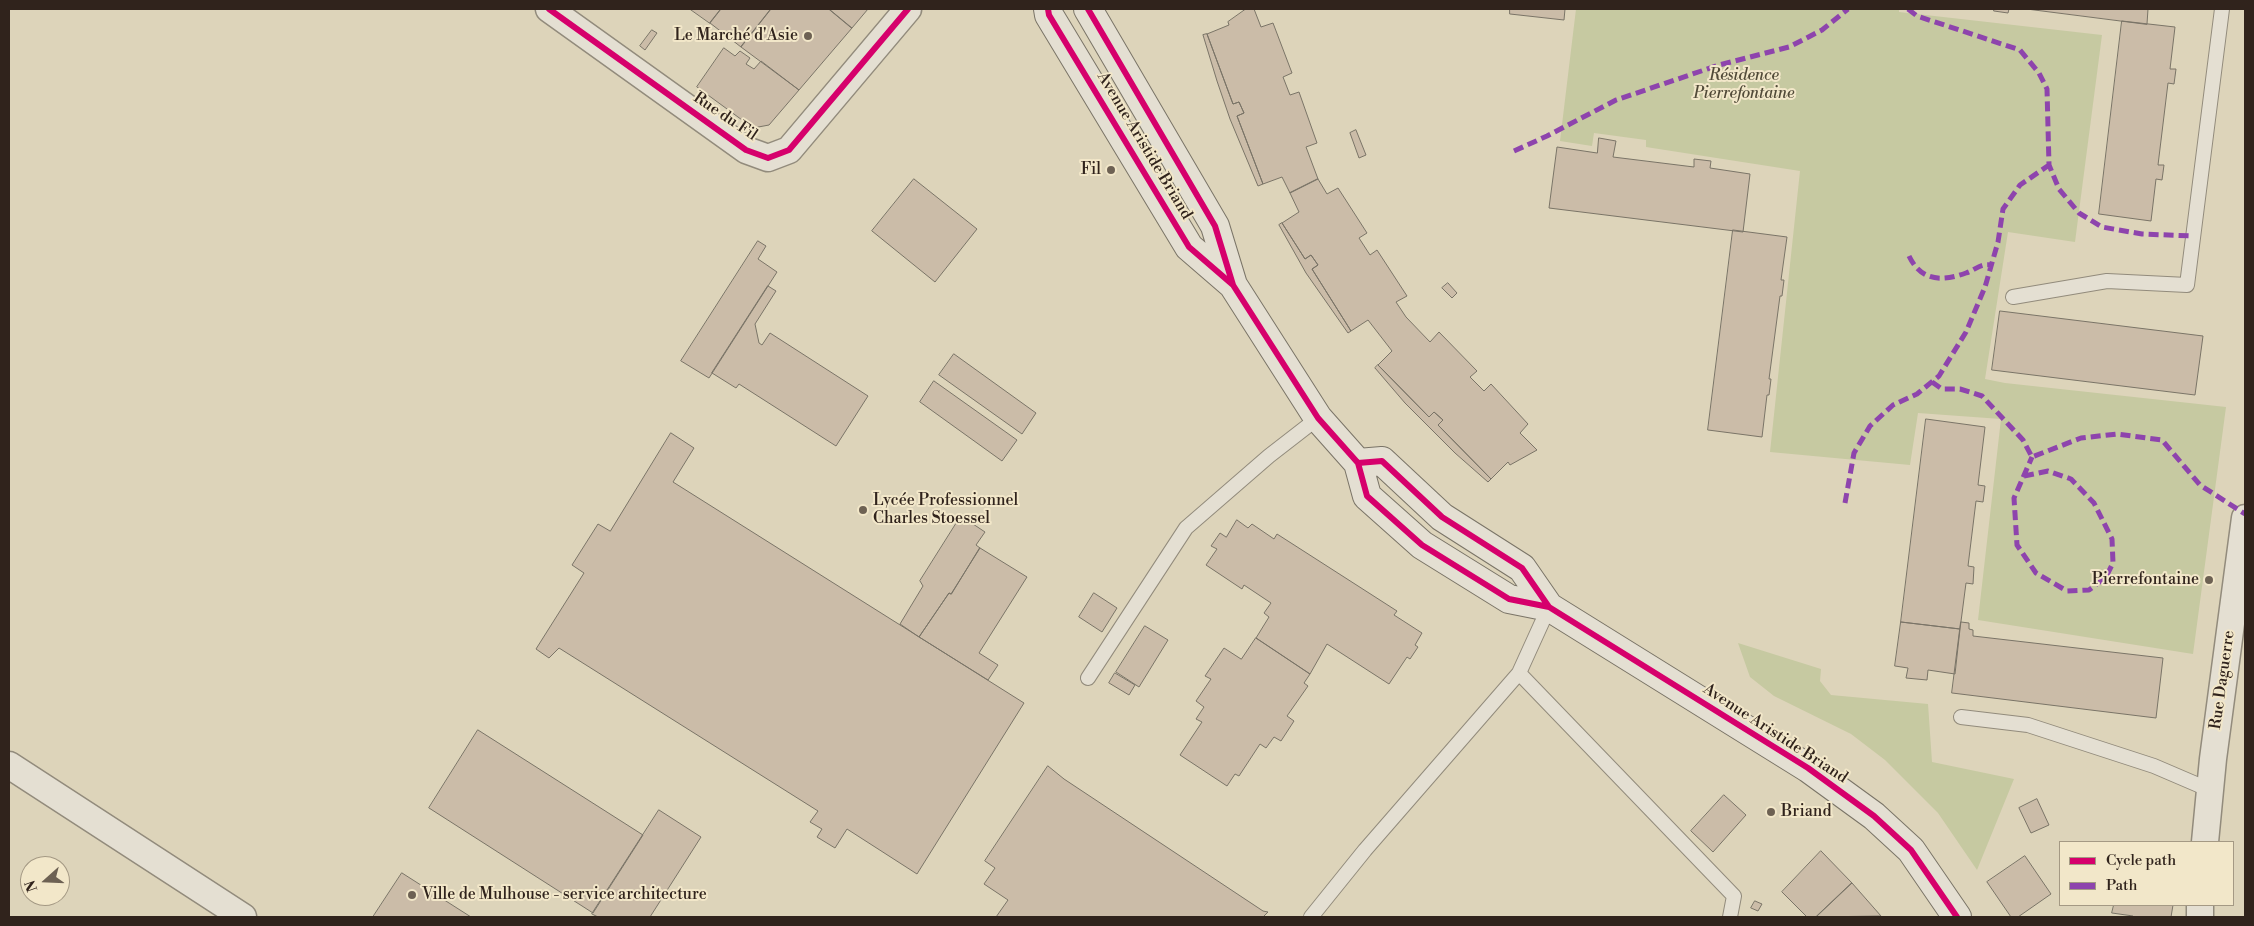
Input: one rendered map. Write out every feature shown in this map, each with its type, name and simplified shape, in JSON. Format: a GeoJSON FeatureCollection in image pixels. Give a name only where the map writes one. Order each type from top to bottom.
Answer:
{"type":"FeatureCollection","features":[{"type":"Feature","properties":{"kind":"main road","name":"Avenue Aristide Briand"},"geometry":{"type":"LineString","coordinates":[[1048,9],[1049,15],[1189,247],[1233,285]]}},
{"type":"Feature","properties":{"kind":"main road","name":"Avenue Aristide Briand"},"geometry":{"type":"LineString","coordinates":[[1088,9],[1215,226],[1233,285],[1318,418],[1358,463],[1367,496],[1422,545],[1509,599],[1549,607],[1808,768],[1874,816],[1912,850],[1957,917]]}},
{"type":"Feature","properties":{"kind":"street","name":"Rue du Fil"},"geometry":{"type":"LineString","coordinates":[[549,9],[746,150],[768,158],[789,150],[908,9]]}},
{"type":"Feature","properties":{"kind":"street","name":"Rue Daguerre"},"geometry":{"type":"LineString","coordinates":[[2205,841],[2245,518]]}},
{"type":"Feature","properties":{"kind":"street"},"geometry":{"type":"LineString","coordinates":[[9,765],[242,917]]}},
{"type":"Feature","properties":{"kind":"lane"},"geometry":{"type":"LineString","coordinates":[[2013,298],[2107,280],[2186,285],[2222,9]]}},
{"type":"Feature","properties":{"kind":"lane"},"geometry":{"type":"LineString","coordinates":[[1088,678],[1186,528],[1269,456],[1318,418]]}},
{"type":"Feature","properties":{"kind":"lane"},"geometry":{"type":"LineString","coordinates":[[1311,917],[1365,850],[1519,673],[1549,607]]}},
{"type":"Feature","properties":{"kind":"lane"},"geometry":{"type":"LineString","coordinates":[[1519,673],[1734,896],[1730,917]]}},
{"type":"Feature","properties":{"kind":"lane"},"geometry":{"type":"LineString","coordinates":[[1960,717],[2028,725],[2154,766],[2210,790]]}},
{"type":"Feature","properties":{"kind":"green space","name":"Résidence Pierrefontaine"},"geometry":{"type":"Polygon","coordinates":[[[1576,9],[1899,9],[1899,12],[2102,35],[2075,242],[2008,232],[1985,379],[2005,383],[2226,407],[2193,654],[1978,620],[2001,419],[1918,413],[1910,465],[1770,452],[1800,171],[1646,147],[1646,140],[1594,133],[1592,146],[1560,141],[1576,9]]]}},
{"type":"Feature","properties":{"kind":"green space"},"geometry":{"type":"Polygon","coordinates":[[[1738,643],[1821,669],[1820,681],[1831,695],[1928,704],[1932,762],[2014,779],[1977,870],[1938,813],[1885,760],[1851,734],[1774,696],[1750,677],[1738,643]]]}},
{"type":"Feature","properties":{"kind":"building"},"geometry":{"type":"Polygon","coordinates":[[[690,9],[721,9],[710,23],[690,9]]]}},
{"type":"Feature","properties":{"kind":"building"},"geometry":{"type":"Polygon","coordinates":[[[721,9],[771,9],[741,47],[710,23],[721,9]]]}},
{"type":"Feature","properties":{"kind":"building"},"geometry":{"type":"Polygon","coordinates":[[[771,9],[829,9],[852,28],[799,90],[741,47],[771,9]]]}},
{"type":"Feature","properties":{"kind":"building"},"geometry":{"type":"Polygon","coordinates":[[[829,9],[868,9],[852,28],[829,9]]]}},
{"type":"Feature","properties":{"kind":"building"},"geometry":{"type":"Polygon","coordinates":[[[1246,9],[1254,9],[1261,27],[1273,23],[1292,73],[1283,77],[1290,95],[1299,92],[1317,143],[1306,147],[1318,179],[1290,193],[1282,177],[1263,184],[1237,116],[1244,113],[1239,102],[1233,104],[1207,34],[1229,25],[1228,22],[1246,9]]]}},
{"type":"Feature","properties":{"kind":"building"},"geometry":{"type":"Polygon","coordinates":[[[1510,9],[1565,9],[1564,20],[1510,14],[1510,9]]]}},
{"type":"Feature","properties":{"kind":"building"},"geometry":{"type":"Polygon","coordinates":[[[1994,9],[2009,9],[2008,13],[1994,11],[1994,9]]]}},
{"type":"Feature","properties":{"kind":"building"},"geometry":{"type":"Polygon","coordinates":[[[2027,9],[2148,9],[2147,24],[2027,9]]]}},
{"type":"Feature","properties":{"kind":"building"},"geometry":{"type":"Polygon","coordinates":[[[2122,21],[2175,27],[2170,69],[2176,69],[2174,84],[2168,83],[2158,165],[2164,165],[2162,180],[2156,179],[2151,221],[2099,214],[2122,21]]]}},
{"type":"Feature","properties":{"kind":"building"},"geometry":{"type":"Polygon","coordinates":[[[652,30],[657,33],[645,50],[640,46],[652,30]]]}},
{"type":"Feature","properties":{"kind":"building"},"geometry":{"type":"Polygon","coordinates":[[[1207,34],[1233,104],[1239,102],[1244,113],[1237,116],[1263,184],[1258,186],[1230,119],[1217,81],[1203,35],[1207,34]]]}},
{"type":"Feature","properties":{"kind":"building"},"geometry":{"type":"Polygon","coordinates":[[[724,48],[735,56],[740,51],[750,58],[746,64],[754,69],[761,61],[799,90],[769,125],[753,128],[697,87],[724,48]]]}},
{"type":"Feature","properties":{"kind":"building"},"geometry":{"type":"Polygon","coordinates":[[[1356,130],[1366,155],[1359,158],[1350,133],[1356,130]]]}},
{"type":"Feature","properties":{"kind":"building"},"geometry":{"type":"Polygon","coordinates":[[[1599,138],[1616,141],[1613,157],[1694,167],[1694,159],[1711,161],[1710,168],[1750,174],[1743,232],[1549,208],[1557,147],[1597,153],[1599,138]]]}},
{"type":"Feature","properties":{"kind":"building"},"geometry":{"type":"Polygon","coordinates":[[[914,179],[977,229],[935,282],[872,231],[914,179]]]}},
{"type":"Feature","properties":{"kind":"building"},"geometry":{"type":"Polygon","coordinates":[[[1318,179],[1327,194],[1338,188],[1367,233],[1359,238],[1370,255],[1377,250],[1407,296],[1396,302],[1406,317],[1430,342],[1439,332],[1477,371],[1470,377],[1484,391],[1491,384],[1528,424],[1520,433],[1537,450],[1510,465],[1508,462],[1491,479],[1438,425],[1443,420],[1434,412],[1429,417],[1378,365],[1392,351],[1368,320],[1351,331],[1312,269],[1318,265],[1311,255],[1305,259],[1282,223],[1299,212],[1290,193],[1318,179]]]}},
{"type":"Feature","properties":{"kind":"building"},"geometry":{"type":"Polygon","coordinates":[[[1282,223],[1305,259],[1311,255],[1318,265],[1312,269],[1351,331],[1348,333],[1306,273],[1279,225],[1282,223]]]}},
{"type":"Feature","properties":{"kind":"building"},"geometry":{"type":"Polygon","coordinates":[[[1733,230],[1787,237],[1781,280],[1784,280],[1782,296],[1780,296],[1769,379],[1771,379],[1769,395],[1767,395],[1762,437],[1708,430],[1733,230]]]}},
{"type":"Feature","properties":{"kind":"building"},"geometry":{"type":"Polygon","coordinates":[[[758,241],[766,246],[758,259],[777,272],[709,378],[681,361],[758,241]]]}},
{"type":"Feature","properties":{"kind":"building"},"geometry":{"type":"Polygon","coordinates":[[[1448,283],[1457,293],[1452,298],[1442,288],[1448,283]]]}},
{"type":"Feature","properties":{"kind":"building"},"geometry":{"type":"Polygon","coordinates":[[[768,286],[776,291],[755,324],[759,343],[762,345],[770,333],[868,396],[836,446],[739,384],[736,388],[712,373],[768,286]]]}},
{"type":"Feature","properties":{"kind":"building"},"geometry":{"type":"Polygon","coordinates":[[[2000,311],[2203,336],[2195,395],[1992,370],[2000,311]]]}},
{"type":"Feature","properties":{"kind":"building"},"geometry":{"type":"Polygon","coordinates":[[[954,354],[1036,413],[1022,434],[939,375],[954,354]]]}},
{"type":"Feature","properties":{"kind":"building"},"geometry":{"type":"Polygon","coordinates":[[[1378,365],[1429,417],[1434,412],[1443,420],[1438,425],[1491,479],[1488,482],[1455,453],[1405,403],[1375,368],[1378,365]]]}},
{"type":"Feature","properties":{"kind":"building"},"geometry":{"type":"Polygon","coordinates":[[[934,381],[1017,440],[1002,461],[920,402],[934,381]]]}},
{"type":"Feature","properties":{"kind":"building"},"geometry":{"type":"Polygon","coordinates":[[[1926,419],[1985,427],[1978,485],[1985,486],[1983,502],[1976,501],[1968,566],[1974,567],[1973,584],[1966,583],[1960,629],[1901,622],[1926,419]]]}},
{"type":"Feature","properties":{"kind":"building"},"geometry":{"type":"Polygon","coordinates":[[[671,433],[694,448],[673,482],[1024,703],[917,874],[847,829],[835,848],[817,837],[822,829],[810,822],[818,811],[559,648],[549,658],[536,649],[584,573],[572,565],[598,524],[610,531],[671,433]]]}},
{"type":"Feature","properties":{"kind":"building"},"geometry":{"type":"Polygon","coordinates":[[[961,516],[985,532],[976,545],[980,548],[951,594],[949,593],[919,637],[900,624],[923,586],[920,581],[961,516]]]}},
{"type":"Feature","properties":{"kind":"building"},"geometry":{"type":"Polygon","coordinates":[[[1237,520],[1248,528],[1252,524],[1274,539],[1277,534],[1397,611],[1394,615],[1422,633],[1415,645],[1418,647],[1410,659],[1407,657],[1389,684],[1327,644],[1310,674],[1256,638],[1269,617],[1264,613],[1271,603],[1244,585],[1242,589],[1206,565],[1217,549],[1211,546],[1220,533],[1226,537],[1237,520]]]}},
{"type":"Feature","properties":{"kind":"building"},"geometry":{"type":"Polygon","coordinates":[[[980,548],[1027,577],[979,653],[998,665],[988,680],[919,637],[949,593],[951,594],[980,548]]]}},
{"type":"Feature","properties":{"kind":"building"},"geometry":{"type":"Polygon","coordinates":[[[1094,593],[1117,608],[1102,632],[1079,617],[1094,593]]]}},
{"type":"Feature","properties":{"kind":"building"},"geometry":{"type":"Polygon","coordinates":[[[1901,622],[1960,629],[1955,674],[1928,670],[1927,680],[1906,678],[1908,668],[1895,666],[1901,622]]]}},
{"type":"Feature","properties":{"kind":"building"},"geometry":{"type":"Polygon","coordinates":[[[1961,622],[1969,623],[1969,629],[1973,630],[1973,636],[2163,658],[2156,718],[1952,693],[1961,622]]]}},
{"type":"Feature","properties":{"kind":"building"},"geometry":{"type":"Polygon","coordinates":[[[1145,626],[1168,640],[1139,687],[1116,672],[1145,626]]]}},
{"type":"Feature","properties":{"kind":"building"},"geometry":{"type":"Polygon","coordinates":[[[1256,638],[1310,674],[1304,683],[1308,686],[1287,716],[1294,721],[1281,741],[1274,737],[1266,748],[1260,744],[1239,776],[1235,774],[1227,786],[1180,755],[1202,722],[1196,719],[1204,707],[1196,701],[1211,679],[1205,676],[1224,648],[1241,659],[1256,638]]]}},
{"type":"Feature","properties":{"kind":"building"},"geometry":{"type":"Polygon","coordinates":[[[1115,673],[1135,685],[1129,695],[1109,683],[1115,673]]]}},
{"type":"Feature","properties":{"kind":"building"},"geometry":{"type":"Polygon","coordinates":[[[478,730],[643,835],[593,913],[429,808],[478,730]]]}},
{"type":"Feature","properties":{"kind":"building"},"geometry":{"type":"Polygon","coordinates":[[[1048,766],[1064,779],[1263,911],[1268,912],[1263,917],[996,917],[1008,900],[984,884],[995,868],[985,861],[1048,766]]]}},
{"type":"Feature","properties":{"kind":"building"},"geometry":{"type":"Polygon","coordinates":[[[1724,795],[1746,815],[1713,852],[1691,831],[1724,795]]]}},
{"type":"Feature","properties":{"kind":"building"},"geometry":{"type":"Polygon","coordinates":[[[2037,799],[2049,825],[2031,833],[2019,808],[2037,799]]]}},
{"type":"Feature","properties":{"kind":"building"},"geometry":{"type":"Polygon","coordinates":[[[659,810],[701,837],[650,917],[598,917],[592,914],[659,810]]]}},
{"type":"Feature","properties":{"kind":"building"},"geometry":{"type":"Polygon","coordinates":[[[1821,851],[1852,883],[1816,917],[1807,917],[1782,892],[1821,851]]]}},
{"type":"Feature","properties":{"kind":"building"},"geometry":{"type":"Polygon","coordinates":[[[2025,856],[2051,894],[2018,917],[2011,917],[1987,882],[2025,856]]]}},
{"type":"Feature","properties":{"kind":"building","name":"Ville de Mulhouse - service architecture"},"geometry":{"type":"Polygon","coordinates":[[[402,873],[471,917],[373,917],[402,873]]]}},
{"type":"Feature","properties":{"kind":"building"},"geometry":{"type":"Polygon","coordinates":[[[1852,883],[1881,916],[1816,917],[1852,883]]]}},
{"type":"Feature","properties":{"kind":"building"},"geometry":{"type":"Polygon","coordinates":[[[1755,901],[1762,904],[1758,911],[1751,908],[1755,901]]]}},
{"type":"Feature","properties":{"kind":"building"},"geometry":{"type":"Polygon","coordinates":[[[2114,906],[2173,906],[2171,917],[2132,917],[2112,913],[2114,906]]]}},
{"type":"Feature","properties":{"kind":"marked path"},"geometry":{"type":"LineString","coordinates":[[1514,151],[1616,100],[1719,65],[1789,47],[1822,30],[1848,9]]}},
{"type":"Feature","properties":{"kind":"marked path"},"geometry":{"type":"LineString","coordinates":[[1908,9],[1917,16],[2020,50],[2039,73],[2047,89],[2049,165],[2059,189],[2079,213],[2102,227],[2142,234],[2192,236]]}},
{"type":"Feature","properties":{"kind":"marked path"},"geometry":{"type":"LineString","coordinates":[[1845,503],[1854,453],[1870,426],[1893,405],[1917,394],[1939,376],[1966,332],[1985,287],[1998,242],[2003,209],[2020,185],[2049,165]]}},
{"type":"Feature","properties":{"kind":"marked path"},"geometry":{"type":"LineString","coordinates":[[1909,256],[1919,270],[1926,275],[1940,278],[1957,276],[1981,266],[1991,265]]}},
{"type":"Feature","properties":{"kind":"marked path"},"geometry":{"type":"LineString","coordinates":[[1932,382],[1942,389],[1960,389],[1982,396],[2023,440],[2032,457],[2081,438],[2117,434],[2162,440],[2200,485],[2245,514]]}},
{"type":"Feature","properties":{"kind":"marked path"},"geometry":{"type":"LineString","coordinates":[[2024,476],[2048,471],[2071,479],[2094,503],[2112,539],[2113,563],[2106,577],[2089,590],[2067,591],[2036,573],[2017,545],[2014,498],[2032,457]]}},
{"type":"Feature","properties":{"kind":"cycle path"},"geometry":{"type":"LineString","coordinates":[[549,9],[746,150],[768,158],[789,150],[908,9]]}},
{"type":"Feature","properties":{"kind":"cycle path"},"geometry":{"type":"LineString","coordinates":[[1048,9],[1049,15],[1189,247],[1233,285]]}},
{"type":"Feature","properties":{"kind":"cycle path"},"geometry":{"type":"LineString","coordinates":[[1088,9],[1215,226],[1233,285],[1318,418],[1358,463],[1367,496],[1422,545],[1509,599],[1549,607],[1808,768],[1874,816],[1911,850],[1957,917]]}},
{"type":"Feature","properties":{"kind":"cycle path"},"geometry":{"type":"LineString","coordinates":[[1358,463],[1382,461],[1442,517],[1522,568],[1549,607]]}},
{"type":"Feature","properties":{"kind":"place","name":"Le Marché d'Asie"},"geometry":{"type":"Point","coordinates":[808,36]}},
{"type":"Feature","properties":{"kind":"place","name":"Fil"},"geometry":{"type":"Point","coordinates":[1111,170]}},
{"type":"Feature","properties":{"kind":"place","name":"Lycée Professionnel Charles Stoessel"},"geometry":{"type":"Point","coordinates":[863,510]}},
{"type":"Feature","properties":{"kind":"place","name":"Pierrefontaine"},"geometry":{"type":"Point","coordinates":[2209,580]}},
{"type":"Feature","properties":{"kind":"place","name":"Briand"},"geometry":{"type":"Point","coordinates":[1771,812]}},
{"type":"Feature","properties":{"kind":"place","name":"Ville de Mulhouse - service architecture"},"geometry":{"type":"Point","coordinates":[412,895]}}]}
